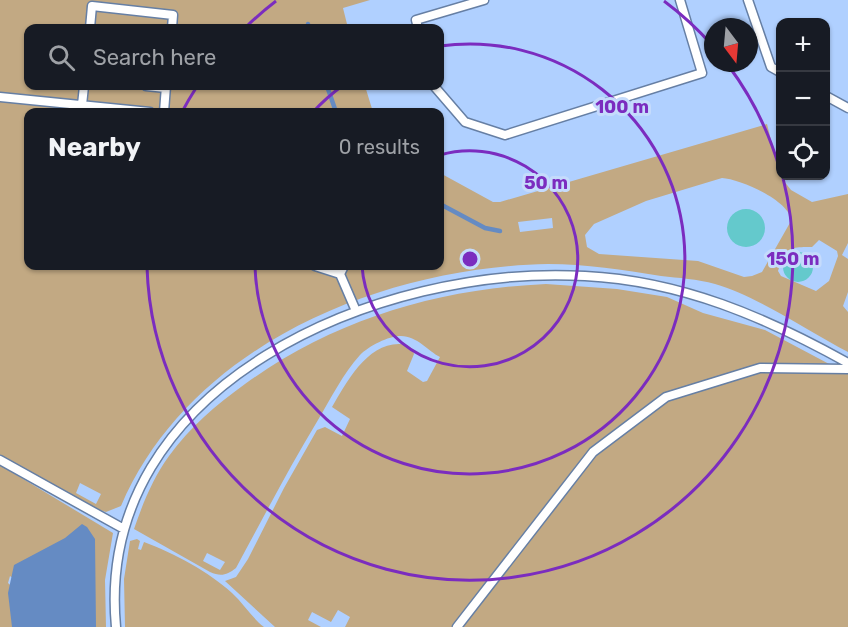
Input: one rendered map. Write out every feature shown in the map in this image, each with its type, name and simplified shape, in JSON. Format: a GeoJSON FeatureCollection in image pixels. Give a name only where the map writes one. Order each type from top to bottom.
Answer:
{"type":"FeatureCollection","features":[{"type":"Feature","properties":{"kind":"lane"},"geometry":{"type":"LineString","coordinates":[[417,24],[416,20],[484,0]]}},
{"type":"Feature","properties":{"kind":"lane"},"geometry":{"type":"LineString","coordinates":[[437,90],[465,122],[505,135],[702,73],[680,0]]}},
{"type":"Feature","properties":{"kind":"lane"},"geometry":{"type":"LineString","coordinates":[[748,0],[771,67],[776,70]]}},
{"type":"Feature","properties":{"kind":"lane"},"geometry":{"type":"LineString","coordinates":[[90,24],[92,6],[173,15],[172,24]]}},
{"type":"Feature","properties":{"kind":"lane"},"geometry":{"type":"LineString","coordinates":[[82,105],[84,90]]}},
{"type":"Feature","properties":{"kind":"lane"},"geometry":{"type":"LineString","coordinates":[[164,108],[166,90]]}},
{"type":"Feature","properties":{"kind":"lane"},"geometry":{"type":"LineString","coordinates":[[0,97],[111,108]]}},
{"type":"Feature","properties":{"kind":"lane"},"geometry":{"type":"LineString","coordinates":[[830,99],[848,108]]}},
{"type":"Feature","properties":{"kind":"lane"},"geometry":{"type":"LineString","coordinates":[[342,270],[356,311]]}},
{"type":"Feature","properties":{"kind":"lane"},"geometry":{"type":"LineString","coordinates":[[116,627],[115,578],[124,530],[134,500],[162,448],[193,412],[231,381],[272,353],[356,311],[405,295],[476,279],[550,274],[607,278],[678,289],[743,310],[848,363]]}},
{"type":"Feature","properties":{"kind":"lane"},"geometry":{"type":"LineString","coordinates":[[457,627],[593,452],[666,397],[760,368],[848,369]]}},
{"type":"Feature","properties":{"kind":"lane"},"geometry":{"type":"LineString","coordinates":[[0,460],[124,530]]}},
{"type":"Feature","properties":{"kind":"shaded area"},"geometry":{"type":"Polygon","coordinates":[[[0,0],[848,0],[848,627],[0,627],[0,0]]]}},
{"type":"Feature","properties":{"kind":"shaded area"},"geometry":{"type":"Polygon","coordinates":[[[0,0],[370,0],[343,8],[347,24],[24,24],[24,90],[366,90],[372,108],[24,108],[24,270],[444,270],[444,175],[493,202],[500,202],[767,124],[776,160],[776,180],[783,180],[791,190],[812,202],[848,194],[848,243],[842,255],[848,259],[848,292],[843,306],[848,312],[848,352],[747,296],[708,282],[576,265],[548,264],[485,269],[421,280],[358,299],[298,326],[243,359],[193,401],[152,449],[121,506],[106,512],[93,508],[0,455],[0,0]],[[722,178],[646,201],[594,224],[585,235],[587,247],[599,254],[698,261],[744,277],[762,272],[791,221],[789,213],[763,192],[722,178]],[[552,218],[518,222],[520,232],[553,228],[552,218]],[[819,240],[812,247],[793,248],[783,257],[778,271],[781,276],[816,291],[829,281],[838,256],[837,251],[819,240]],[[80,483],[76,493],[96,504],[101,494],[80,483]]]}},
{"type":"Feature","properties":{"kind":"shaded area"},"geometry":{"type":"Polygon","coordinates":[[[546,284],[617,289],[667,297],[703,313],[765,330],[848,374],[848,627],[345,627],[350,617],[338,610],[331,622],[312,612],[308,620],[321,627],[275,627],[225,581],[236,577],[248,559],[317,430],[325,427],[342,436],[350,419],[332,407],[351,376],[368,357],[388,345],[407,345],[414,354],[407,371],[423,382],[427,381],[440,357],[412,338],[401,336],[379,342],[354,362],[307,438],[236,568],[221,575],[210,572],[134,529],[145,500],[169,456],[204,417],[245,384],[314,342],[350,326],[426,301],[505,287],[546,284]],[[207,553],[203,561],[220,570],[225,562],[207,553]]]}},
{"type":"Feature","properties":{"kind":"shaded area"},"geometry":{"type":"Polygon","coordinates":[[[0,465],[113,533],[105,580],[106,627],[75,627],[10,576],[8,583],[55,627],[0,627],[0,465]]]}},
{"type":"Feature","properties":{"kind":"shaded area"},"geometry":{"type":"Polygon","coordinates":[[[82,524],[87,527],[95,539],[96,627],[12,627],[8,593],[14,565],[65,538],[82,524]]]}},
{"type":"Feature","properties":{"kind":"shaded area"},"geometry":{"type":"Polygon","coordinates":[[[137,539],[140,541],[138,549],[141,550],[144,542],[179,557],[213,578],[232,593],[264,627],[125,627],[124,579],[130,541],[137,539]]]}},
{"type":"Feature","properties":{"kind":"building"},"geometry":{"type":"Polygon","coordinates":[[[746,209],[759,215],[765,228],[759,241],[746,247],[733,241],[727,228],[733,215],[746,209]]]}},
{"type":"Feature","properties":{"kind":"building"},"geometry":{"type":"Polygon","coordinates":[[[798,252],[809,256],[813,267],[809,278],[798,282],[787,278],[783,267],[787,256],[798,252]]]}},
{"type":"Feature","properties":{"kind":"waterway"},"geometry":{"type":"LineString","coordinates":[[328,90],[335,108]]}},
{"type":"Feature","properties":{"kind":"waterway"},"geometry":{"type":"LineString","coordinates":[[444,206],[485,228],[500,231]]}}]}
